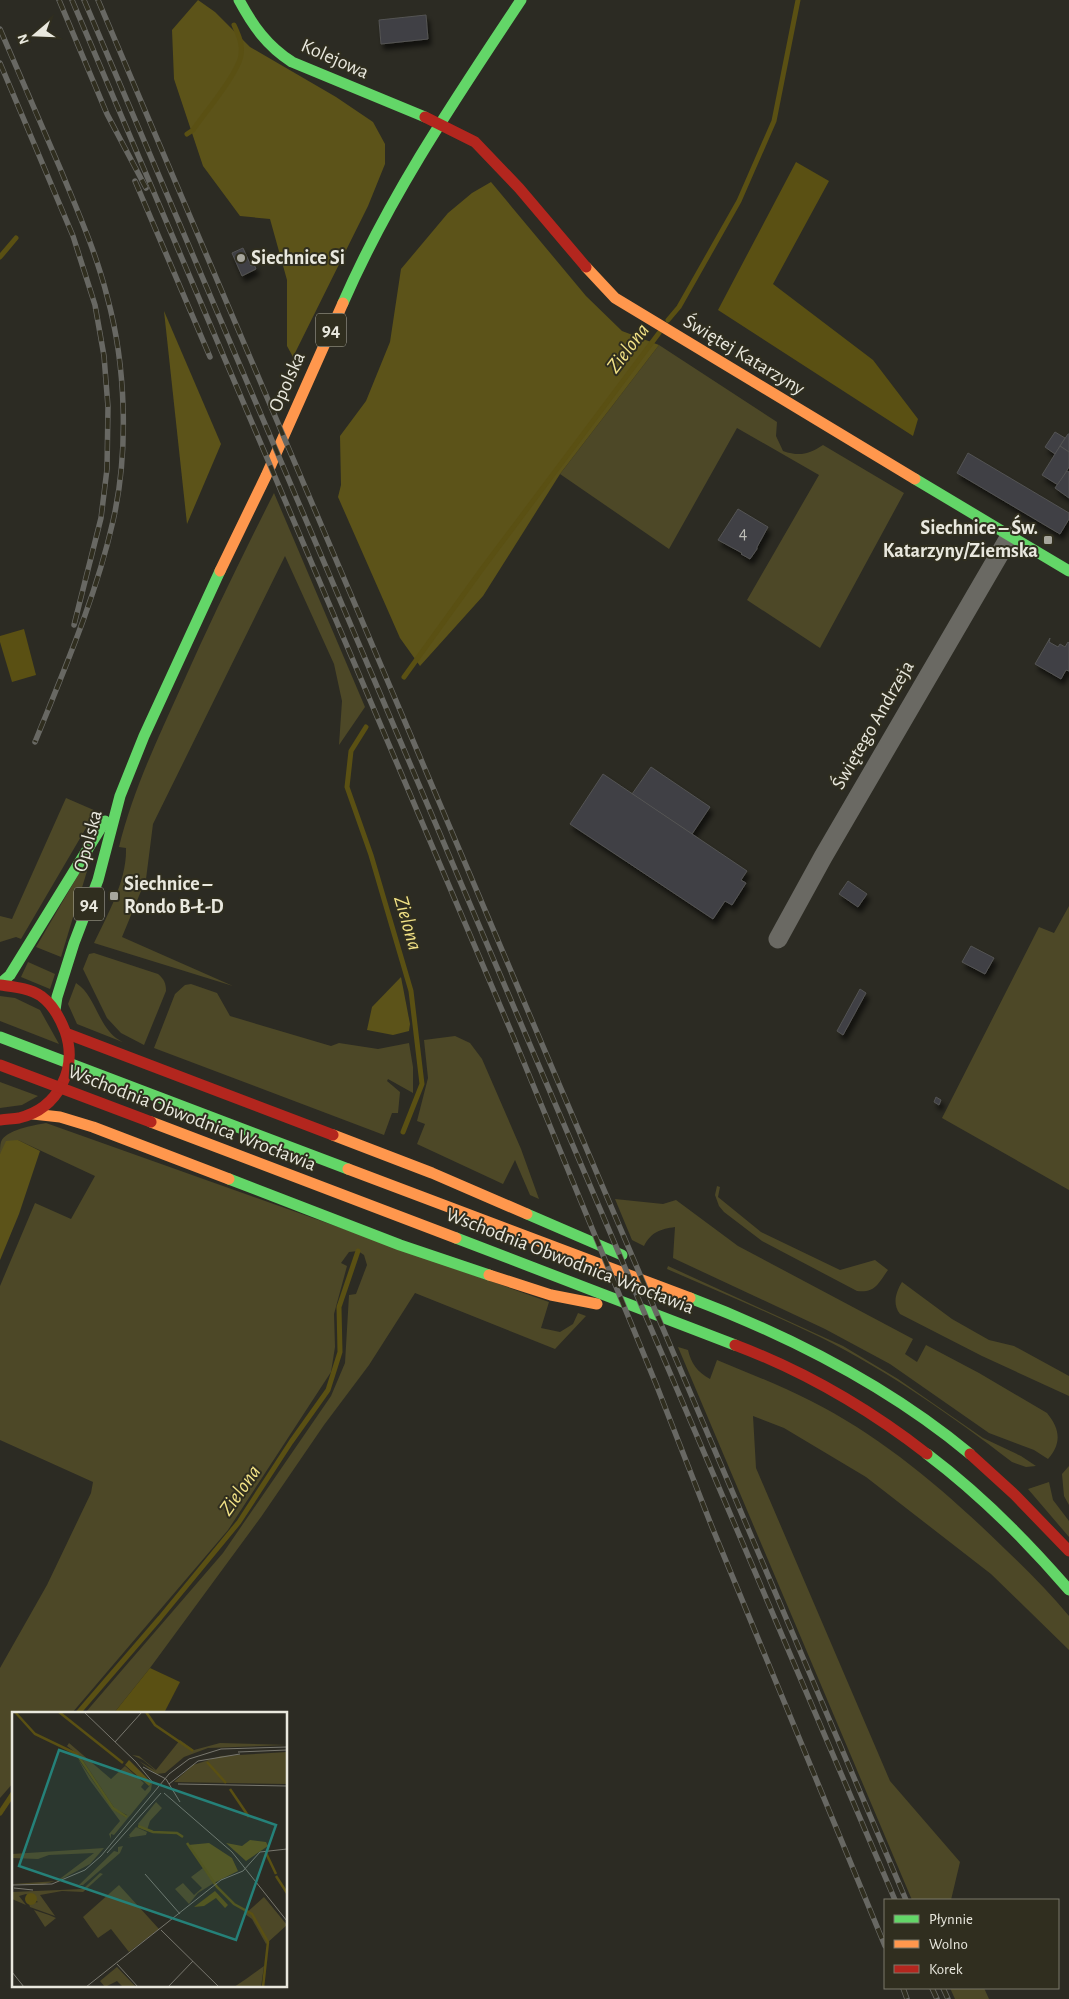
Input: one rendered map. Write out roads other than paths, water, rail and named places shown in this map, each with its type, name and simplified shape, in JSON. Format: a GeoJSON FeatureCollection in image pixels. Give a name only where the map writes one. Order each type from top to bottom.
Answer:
{"type":"FeatureCollection","features":[{"type":"Feature","properties":{"kind":"main road","name":"Kolejowa"},"geometry":{"type":"LineString","coordinates":[[240,0],[254,29],[273,50],[316,73],[440,123]]}},
{"type":"Feature","properties":{"kind":"main road","name":"Opolska"},"geometry":{"type":"LineString","coordinates":[[55,1010],[57,996],[74,943],[98,880],[120,796],[144,736],[266,476],[352,282],[401,188],[440,123],[520,0]]}},
{"type":"Feature","properties":{"kind":"main road","name":"Świętej Katarzyny"},"geometry":{"type":"LineString","coordinates":[[440,123],[475,142],[518,188],[601,285],[615,298],[1069,571]]}},
{"type":"Feature","properties":{"kind":"main road","name":"Opolska"},"geometry":{"type":"LineString","coordinates":[[0,985],[10,975],[120,796]]}},
{"type":"Feature","properties":{"kind":"main road","name":"94"},"geometry":{"type":"LineString","coordinates":[[0,985],[20,988],[40,996],[55,1010],[68,1034],[70,1050],[65,1080],[57,1094],[33,1114],[14,1120],[0,1120]]}},
{"type":"Feature","properties":{"kind":"main road"},"geometry":{"type":"LineString","coordinates":[[68,1034],[432,1173],[637,1261]]}},
{"type":"Feature","properties":{"kind":"main road","name":"Wschodnia Obwodnica Wrocławia"},"geometry":{"type":"LineString","coordinates":[[0,1037],[662,1288],[780,1336],[826,1358],[868,1382],[930,1422],[961,1446],[1006,1486],[1069,1551]]}},
{"type":"Feature","properties":{"kind":"main road","name":"Wschodnia Obwodnica Wrocławia"},"geometry":{"type":"LineString","coordinates":[[0,1065],[760,1354],[861,1407],[943,1464],[1032,1548],[1069,1590]]}},
{"type":"Feature","properties":{"kind":"main road"},"geometry":{"type":"LineString","coordinates":[[33,1114],[60,1117],[93,1127],[400,1245],[534,1289],[573,1300],[642,1308]]}},
{"type":"Feature","properties":{"kind":"main road","name":"94"},"geometry":{"type":"LineString","coordinates":[[0,1130],[14,1120]]}},
{"type":"Feature","properties":{"kind":"main road"},"geometry":{"type":"LineString","coordinates":[[670,1278],[716,1309]]}},
{"type":"Feature","properties":{"kind":"street","name":"Świętego Andrzeja"},"geometry":{"type":"LineString","coordinates":[[778,939],[823,857],[1010,536]]}},
{"type":"Feature","properties":{"kind":"waterway","name":"Zielona"},"geometry":{"type":"LineString","coordinates":[[668,320],[679,307],[739,201],[774,121],[798,0]]}},
{"type":"Feature","properties":{"kind":"waterway"},"geometry":{"type":"LineString","coordinates":[[187,134],[193,130],[220,93],[239,62],[241,55],[240,39],[234,25]]}},
{"type":"Feature","properties":{"kind":"waterway"},"geometry":{"type":"LineString","coordinates":[[0,257],[16,238]]}},
{"type":"Feature","properties":{"kind":"waterway","name":"Zielona"},"geometry":{"type":"LineString","coordinates":[[404,677],[482,569],[659,333]]}},
{"type":"Feature","properties":{"kind":"waterway","name":"Zielona"},"geometry":{"type":"LineString","coordinates":[[366,727],[351,751],[347,787],[371,855],[411,991],[422,1084],[403,1132]]}},
{"type":"Feature","properties":{"kind":"waterway","name":"Zielona"},"geometry":{"type":"LineString","coordinates":[[79,1712],[239,1522],[291,1442],[328,1390],[340,1352],[339,1307],[358,1251]]}},
{"type":"Feature","properties":{"kind":"waterway","name":"Zielona"},"geometry":{"type":"LineString","coordinates":[[0,1813],[12,1795]]}},
{"type":"Feature","properties":{"kind":"railway"},"geometry":{"type":"LineString","coordinates":[[59,0],[107,114],[146,188]]}},
{"type":"Feature","properties":{"kind":"railway"},"geometry":{"type":"LineString","coordinates":[[72,0],[513,1036],[656,1384],[712,1527],[884,1944]]}},
{"type":"Feature","properties":{"kind":"railway"},"geometry":{"type":"LineString","coordinates":[[84,0],[895,1899]]}},
{"type":"Feature","properties":{"kind":"railway"},"geometry":{"type":"LineString","coordinates":[[98,0],[906,1899]]}},
{"type":"Feature","properties":{"kind":"railway"},"geometry":{"type":"LineString","coordinates":[[0,29],[60,168],[97,263],[107,296],[118,350],[123,408],[123,437],[118,494],[106,549],[78,633],[35,742]]}},
{"type":"Feature","properties":{"kind":"railway"},"geometry":{"type":"LineString","coordinates":[[0,63],[73,236],[95,305],[104,356],[108,407],[107,469],[101,518],[74,625]]}},
{"type":"Feature","properties":{"kind":"railway"},"geometry":{"type":"LineString","coordinates":[[135,181],[210,357]]}},
{"type":"Feature","properties":{"kind":"railway"},"geometry":{"type":"LineString","coordinates":[[903,1989],[907,1999]]}},
{"type":"Feature","properties":{"kind":"railway"},"geometry":{"type":"LineString","coordinates":[[932,1989],[937,1999]]}},
{"type":"Feature","properties":{"kind":"railway"},"geometry":{"type":"LineString","coordinates":[[943,1989],[948,1999]]}},
{"type":"Feature","properties":{"kind":"place","name":"Siechnice Si"},"geometry":{"type":"Point","coordinates":[241,258]}},
{"type":"Feature","properties":{"kind":"place","name":"Siechnice – Św. Katarzyny/Ziemska"},"geometry":{"type":"Point","coordinates":[1048,540]}},
{"type":"Feature","properties":{"kind":"place","name":"Siechnice – Rondo B-Ł-D"},"geometry":{"type":"Point","coordinates":[114,896]}}]}
